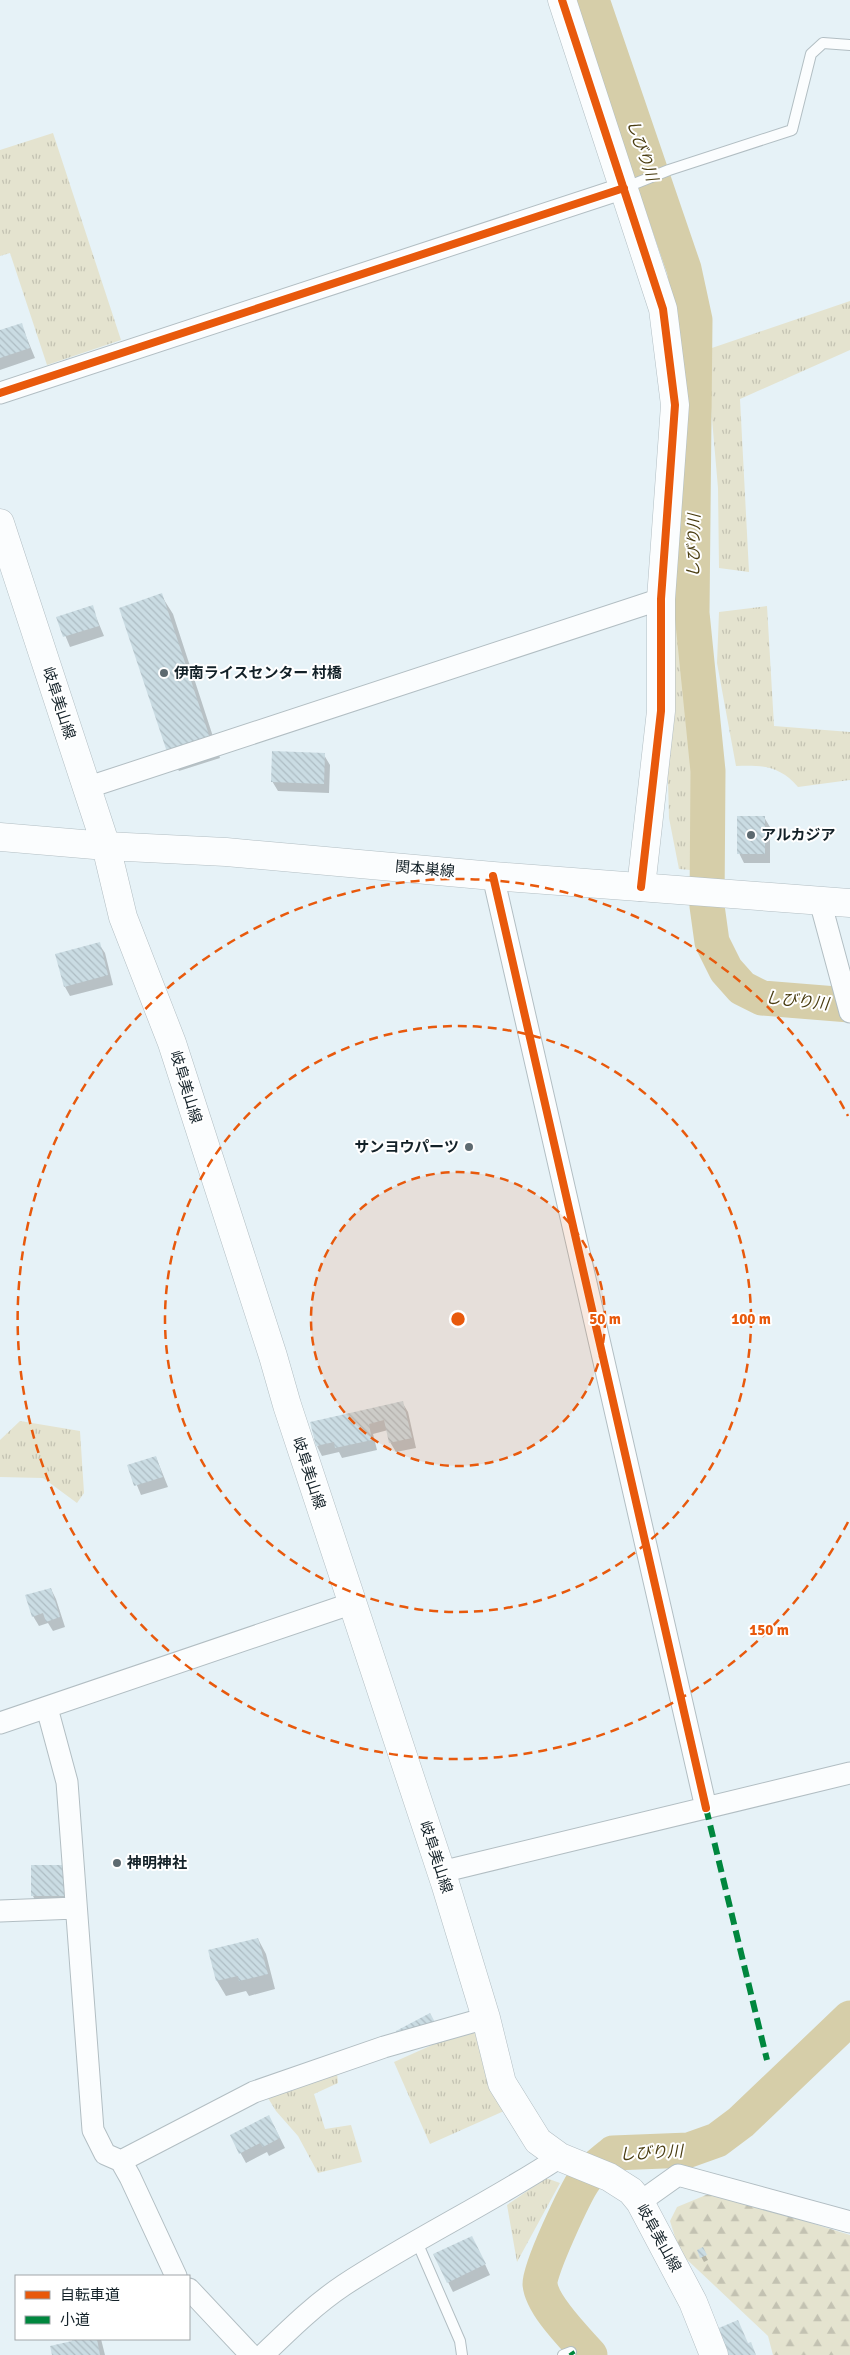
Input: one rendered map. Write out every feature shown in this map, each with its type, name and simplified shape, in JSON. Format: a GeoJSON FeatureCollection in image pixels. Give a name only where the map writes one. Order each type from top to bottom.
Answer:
{"type":"FeatureCollection","features":[{"type":"Feature","properties":{"kind":"main road"},"geometry":{"type":"LineString","coordinates":[[562,0],[631,185],[663,309],[676,405],[661,599],[661,711],[641,888]]}},
{"type":"Feature","properties":{"kind":"main road","name":"岐阜美山線"},"geometry":{"type":"LineString","coordinates":[[0,523],[106,846],[123,917],[172,1043],[273,1356],[286,1405],[441,1872],[486,2018],[502,2083],[538,2142],[560,2157],[609,2177],[630,2191],[640,2202],[693,2302],[714,2355]]}},
{"type":"Feature","properties":{"kind":"main road","name":"関本巣線"},"geometry":{"type":"LineString","coordinates":[[0,837],[106,846],[226,852],[493,876],[850,903]]}},
{"type":"Feature","properties":{"kind":"street"},"geometry":{"type":"LineString","coordinates":[[0,393],[631,185]]}},
{"type":"Feature","properties":{"kind":"street"},"geometry":{"type":"LineString","coordinates":[[86,788],[661,599]]}},
{"type":"Feature","properties":{"kind":"street"},"geometry":{"type":"LineString","coordinates":[[493,876],[706,1808]]}},
{"type":"Feature","properties":{"kind":"street"},"geometry":{"type":"LineString","coordinates":[[820,900],[850,1012]]}},
{"type":"Feature","properties":{"kind":"street"},"geometry":{"type":"LineString","coordinates":[[0,1722],[47,1708],[352,1603]]}},
{"type":"Feature","properties":{"kind":"street"},"geometry":{"type":"LineString","coordinates":[[47,1708],[67,1782],[93,2130],[105,2154],[121,2161],[176,2275]]}},
{"type":"Feature","properties":{"kind":"street"},"geometry":{"type":"LineString","coordinates":[[441,1872],[850,1773]]}},
{"type":"Feature","properties":{"kind":"street"},"geometry":{"type":"LineString","coordinates":[[0,1911],[76,1908]]}},
{"type":"Feature","properties":{"kind":"street"},"geometry":{"type":"LineString","coordinates":[[121,2161],[254,2092],[384,2047],[486,2018]]}},
{"type":"Feature","properties":{"kind":"street"},"geometry":{"type":"LineString","coordinates":[[263,2355],[299,2320],[343,2286],[418,2242],[438,2227],[521,2183],[560,2157]]}},
{"type":"Feature","properties":{"kind":"street"},"geometry":{"type":"LineString","coordinates":[[640,2202],[678,2175],[850,2222]]}},
{"type":"Feature","properties":{"kind":"street"},"geometry":{"type":"LineString","coordinates":[[190,2291],[251,2355]]}},
{"type":"Feature","properties":{"kind":"lane"},"geometry":{"type":"LineString","coordinates":[[631,185],[669,170],[792,130],[811,54],[823,44],[850,45]]}},
{"type":"Feature","properties":{"kind":"lane"},"geometry":{"type":"LineString","coordinates":[[418,2242],[460,2341],[462,2355]]}},
{"type":"Feature","properties":{"kind":"green space"},"geometry":{"type":"Polygon","coordinates":[[[53,133],[121,340],[47,365],[10,253],[0,256],[0,150],[53,133]]]}},
{"type":"Feature","properties":{"kind":"green space"},"geometry":{"type":"Polygon","coordinates":[[[850,301],[850,350],[740,399],[749,572],[719,568],[718,488],[706,350],[850,301]]]}},
{"type":"Feature","properties":{"kind":"green space"},"geometry":{"type":"Polygon","coordinates":[[[767,606],[774,726],[850,732],[850,780],[798,787],[785,775],[770,768],[736,766],[717,663],[719,612],[767,606]]]}},
{"type":"Feature","properties":{"kind":"green space"},"geometry":{"type":"Polygon","coordinates":[[[682,610],[702,871],[679,869],[669,818],[667,744],[673,612],[682,610]]]}},
{"type":"Feature","properties":{"kind":"green space"},"geometry":{"type":"Polygon","coordinates":[[[20,1421],[80,1431],[84,1493],[77,1503],[43,1478],[0,1477],[0,1440],[20,1421]]]}},
{"type":"Feature","properties":{"kind":"green space"},"geometry":{"type":"Polygon","coordinates":[[[475,2026],[504,2111],[430,2144],[394,2062],[475,2026]]]}},
{"type":"Feature","properties":{"kind":"green space"},"geometry":{"type":"Polygon","coordinates":[[[337,2072],[338,2083],[314,2094],[325,2129],[351,2125],[362,2162],[318,2173],[298,2136],[276,2111],[268,2098],[337,2072]]]}},
{"type":"Feature","properties":{"kind":"green space"},"geometry":{"type":"Polygon","coordinates":[[[546,2178],[560,2183],[517,2262],[507,2205],[546,2178]]]}},
{"type":"Feature","properties":{"kind":"green space"},"geometry":{"type":"Polygon","coordinates":[[[706,2195],[721,2195],[850,2235],[850,2355],[773,2355],[768,2336],[680,2253],[670,2221],[677,2207],[706,2195]]]}},
{"type":"Feature","properties":{"kind":"building"},"geometry":{"type":"Polygon","coordinates":[[[22,323],[30,348],[0,358],[0,330],[22,323]]]}},
{"type":"Feature","properties":{"kind":"building","name":"伊南ライスセンター 村橋"},"geometry":{"type":"Polygon","coordinates":[[[162,593],[210,738],[167,752],[119,608],[162,593]]]}},
{"type":"Feature","properties":{"kind":"building"},"geometry":{"type":"Polygon","coordinates":[[[93,605],[99,626],[63,637],[56,617],[93,605]]]}},
{"type":"Feature","properties":{"kind":"building"},"geometry":{"type":"Polygon","coordinates":[[[272,751],[325,753],[324,784],[271,782],[272,751]]]}},
{"type":"Feature","properties":{"kind":"building","name":"アルカジア"},"geometry":{"type":"Polygon","coordinates":[[[737,816],[765,816],[765,854],[737,854],[737,816]]]}},
{"type":"Feature","properties":{"kind":"building"},"geometry":{"type":"Polygon","coordinates":[[[100,942],[108,975],[64,987],[55,954],[100,942]]]}},
{"type":"Feature","properties":{"kind":"building"},"geometry":{"type":"Polygon","coordinates":[[[403,1401],[412,1438],[389,1443],[384,1420],[369,1424],[372,1440],[335,1448],[334,1442],[316,1446],[310,1422],[403,1401]]]}},
{"type":"Feature","properties":{"kind":"building"},"geometry":{"type":"Polygon","coordinates":[[[156,1456],[163,1477],[134,1486],[127,1465],[156,1456]]]}},
{"type":"Feature","properties":{"kind":"building"},"geometry":{"type":"Polygon","coordinates":[[[51,1588],[60,1617],[46,1622],[43,1613],[32,1617],[25,1595],[51,1588]]]}},
{"type":"Feature","properties":{"kind":"building"},"geometry":{"type":"Polygon","coordinates":[[[31,1865],[65,1865],[65,1896],[31,1896],[31,1865]]]}},
{"type":"Feature","properties":{"kind":"building"},"geometry":{"type":"Polygon","coordinates":[[[258,1938],[268,1974],[239,1981],[238,1976],[216,1981],[208,1950],[258,1938]]]}},
{"type":"Feature","properties":{"kind":"building"},"geometry":{"type":"Polygon","coordinates":[[[430,2013],[436,2024],[402,2042],[396,2031],[430,2013]]]}},
{"type":"Feature","properties":{"kind":"building"},"geometry":{"type":"Polygon","coordinates":[[[269,2115],[280,2138],[263,2147],[260,2143],[239,2154],[230,2135],[269,2115]]]}},
{"type":"Feature","properties":{"kind":"building"},"geometry":{"type":"Polygon","coordinates":[[[472,2236],[486,2264],[447,2283],[433,2254],[472,2236]]]}},
{"type":"Feature","properties":{"kind":"building"},"geometry":{"type":"Polygon","coordinates":[[[703,2247],[707,2255],[700,2258],[697,2250],[703,2247]]]}},
{"type":"Feature","properties":{"kind":"building"},"geometry":{"type":"Polygon","coordinates":[[[738,2320],[748,2343],[751,2342],[756,2355],[725,2355],[714,2330],[738,2320]]]}},
{"type":"Feature","properties":{"kind":"building"},"geometry":{"type":"Polygon","coordinates":[[[97,2340],[100,2355],[52,2355],[50,2346],[72,2341],[97,2340]]]}},
{"type":"Feature","properties":{"kind":"waterway","name":"しびり川"},"geometry":{"type":"LineString","coordinates":[[592,0],[684,269],[695,320],[692,613],[708,771],[707,906],[712,942],[726,970],[742,988],[762,998],[850,1005]]}},
{"type":"Feature","properties":{"kind":"waterway","name":"しびり川"},"geometry":{"type":"LineString","coordinates":[[590,2355],[553,2312],[542,2293],[540,2284],[551,2249],[566,2214],[585,2179],[613,2153],[689,2150],[717,2140],[741,2122],[850,2018]]}},
{"type":"Feature","properties":{"kind":"marked path"},"geometry":{"type":"LineString","coordinates":[[706,1808],[767,2060]]}},
{"type":"Feature","properties":{"kind":"cycle path"},"geometry":{"type":"LineString","coordinates":[[562,0],[663,309],[675,405],[661,599],[661,711],[641,887]]}},
{"type":"Feature","properties":{"kind":"cycle path"},"geometry":{"type":"LineString","coordinates":[[0,393],[624,188]]}},
{"type":"Feature","properties":{"kind":"cycle path"},"geometry":{"type":"LineString","coordinates":[[493,876],[706,1808]]}},
{"type":"Feature","properties":{"kind":"place","name":"伊南ライスセンター 村橋"},"geometry":{"type":"Point","coordinates":[164,673]}},
{"type":"Feature","properties":{"kind":"place","name":"アルカジア"},"geometry":{"type":"Point","coordinates":[751,835]}},
{"type":"Feature","properties":{"kind":"place","name":"サンヨウパーツ"},"geometry":{"type":"Point","coordinates":[469,1147]}},
{"type":"Feature","properties":{"kind":"place","name":"神明神社"},"geometry":{"type":"Point","coordinates":[117,1863]}}]}
